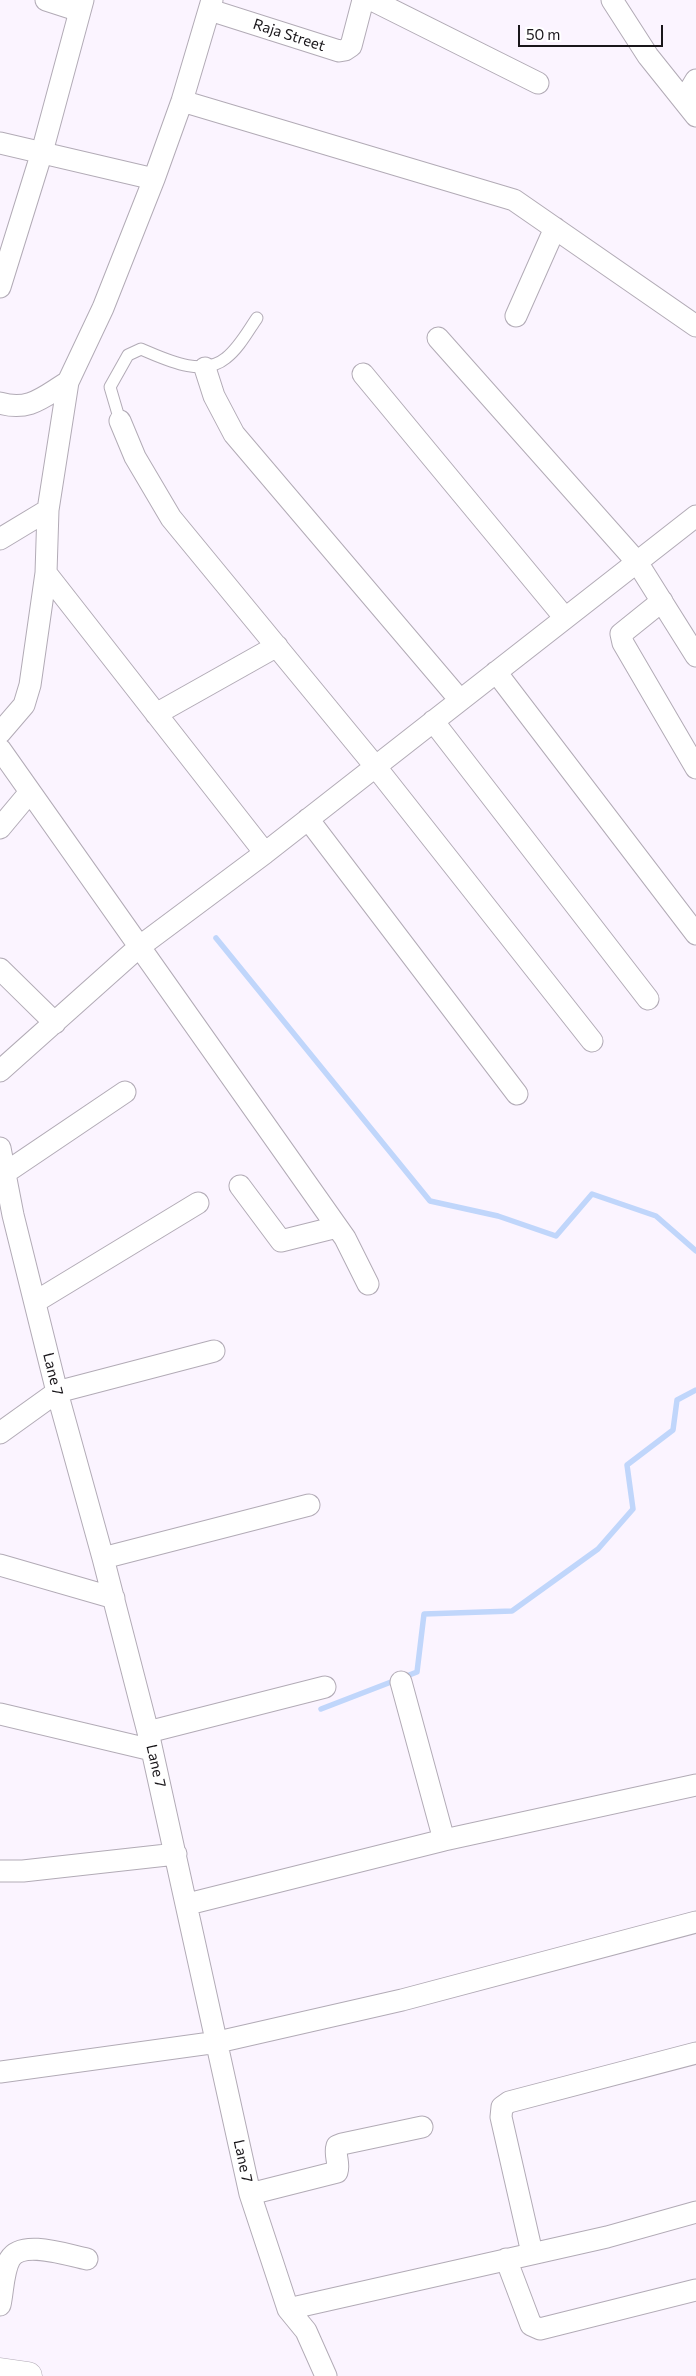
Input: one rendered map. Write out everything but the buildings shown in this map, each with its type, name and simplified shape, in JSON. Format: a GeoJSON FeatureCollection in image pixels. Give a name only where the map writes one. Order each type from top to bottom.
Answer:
{"type":"FeatureCollection","features":[{"type":"Feature","properties":{"kind":"main road"},"geometry":{"type":"LineString","coordinates":[[0,2372],[28,2376]]}},
{"type":"Feature","properties":{"kind":"street"},"geometry":{"type":"LineString","coordinates":[[0,286],[42,152],[82,5],[46,0]]}},
{"type":"Feature","properties":{"kind":"street","name":"Raja Street"},"geometry":{"type":"LineString","coordinates":[[211,5],[339,51],[351,46],[364,0]]}},
{"type":"Feature","properties":{"kind":"street"},"geometry":{"type":"LineString","coordinates":[[372,0],[538,83]]}},
{"type":"Feature","properties":{"kind":"street"},"geometry":{"type":"LineString","coordinates":[[612,0],[648,56],[690,108]]}},
{"type":"Feature","properties":{"kind":"street"},"geometry":{"type":"LineString","coordinates":[[0,734],[24,705],[30,685],[46,573],[48,510],[68,382],[103,308],[154,179],[182,101],[211,5]]}},
{"type":"Feature","properties":{"kind":"street"},"geometry":{"type":"LineString","coordinates":[[690,108],[696,80]]}},
{"type":"Feature","properties":{"kind":"street"},"geometry":{"type":"LineString","coordinates":[[182,101],[514,200],[696,326]]}},
{"type":"Feature","properties":{"kind":"street"},"geometry":{"type":"LineString","coordinates":[[0,143],[154,179]]}},
{"type":"Feature","properties":{"kind":"street"},"geometry":{"type":"LineString","coordinates":[[516,316],[555,228]]}},
{"type":"Feature","properties":{"kind":"street"},"geometry":{"type":"LineString","coordinates":[[438,338],[637,562],[694,649]]}},
{"type":"Feature","properties":{"kind":"street"},"geometry":{"type":"LineString","coordinates":[[205,368],[214,396],[234,434],[460,700]]}},
{"type":"Feature","properties":{"kind":"street"},"geometry":{"type":"LineString","coordinates":[[363,374],[564,618]]}},
{"type":"Feature","properties":{"kind":"street"},"geometry":{"type":"LineString","coordinates":[[0,403],[14,407],[31,404],[68,382]]}},
{"type":"Feature","properties":{"kind":"street"},"geometry":{"type":"LineString","coordinates":[[120,421],[135,457],[171,518],[375,766],[592,1041]]}},
{"type":"Feature","properties":{"kind":"street"},"geometry":{"type":"LineString","coordinates":[[0,539],[48,510]]}},
{"type":"Feature","properties":{"kind":"street"},"geometry":{"type":"LineString","coordinates":[[0,1071],[139,947],[265,853],[696,516]]}},
{"type":"Feature","properties":{"kind":"street"},"geometry":{"type":"LineString","coordinates":[[46,573],[265,853]]}},
{"type":"Feature","properties":{"kind":"street"},"geometry":{"type":"LineString","coordinates":[[662,600],[621,634],[623,643],[696,768]]}},
{"type":"Feature","properties":{"kind":"street"},"geometry":{"type":"LineString","coordinates":[[156,714],[277,646]]}},
{"type":"Feature","properties":{"kind":"street"},"geometry":{"type":"LineString","coordinates":[[496,672],[696,934]]}},
{"type":"Feature","properties":{"kind":"street"},"geometry":{"type":"LineString","coordinates":[[433,721],[648,999]]}},
{"type":"Feature","properties":{"kind":"street"},"geometry":{"type":"LineString","coordinates":[[0,749],[345,1238],[368,1284]]}},
{"type":"Feature","properties":{"kind":"street"},"geometry":{"type":"LineString","coordinates":[[0,828],[30,792]]}},
{"type":"Feature","properties":{"kind":"street"},"geometry":{"type":"LineString","coordinates":[[308,819],[517,1094]]}},
{"type":"Feature","properties":{"kind":"street"},"geometry":{"type":"LineString","coordinates":[[0,969],[55,1023]]}},
{"type":"Feature","properties":{"kind":"street"},"geometry":{"type":"LineString","coordinates":[[5,1173],[125,1092]]}},
{"type":"Feature","properties":{"kind":"street","name":"Lane 7"},"geometry":{"type":"LineString","coordinates":[[0,1148],[5,1173],[7,1221],[35,1302],[56,1392],[104,1558],[150,1741],[188,1904],[250,2194],[288,2309],[306,2331],[326,2376]]}},
{"type":"Feature","properties":{"kind":"street"},"geometry":{"type":"LineString","coordinates":[[240,1186],[281,1241],[337,1227]]}},
{"type":"Feature","properties":{"kind":"street"},"geometry":{"type":"LineString","coordinates":[[35,1302],[198,1203]]}},
{"type":"Feature","properties":{"kind":"street"},"geometry":{"type":"LineString","coordinates":[[0,1433],[56,1392],[214,1351]]}},
{"type":"Feature","properties":{"kind":"street"},"geometry":{"type":"LineString","coordinates":[[104,1558],[309,1505]]}},
{"type":"Feature","properties":{"kind":"street"},"geometry":{"type":"LineString","coordinates":[[0,1565],[114,1598]]}},
{"type":"Feature","properties":{"kind":"street"},"geometry":{"type":"LineString","coordinates":[[401,1682],[444,1840]]}},
{"type":"Feature","properties":{"kind":"street"},"geometry":{"type":"LineString","coordinates":[[0,1714],[150,1741],[325,1687]]}},
{"type":"Feature","properties":{"kind":"street"},"geometry":{"type":"LineString","coordinates":[[188,1904],[444,1840],[696,1785]]}},
{"type":"Feature","properties":{"kind":"street"},"geometry":{"type":"LineString","coordinates":[[0,1871],[23,1871],[176,1854]]}},
{"type":"Feature","properties":{"kind":"street"},"geometry":{"type":"LineString","coordinates":[[0,2072],[218,2042],[402,2000],[696,1922]]}},
{"type":"Feature","properties":{"kind":"street"},"geometry":{"type":"LineString","coordinates":[[532,2253],[501,2117],[502,2107],[510,2102],[696,2053]]}},
{"type":"Feature","properties":{"kind":"street"},"geometry":{"type":"LineString","coordinates":[[250,2194],[337,2172],[339,2166],[336,2151],[337,2146],[342,2144],[422,2127]]}},
{"type":"Feature","properties":{"kind":"street"},"geometry":{"type":"LineString","coordinates":[[288,2309],[607,2237],[696,2212]]}},
{"type":"Feature","properties":{"kind":"street"},"geometry":{"type":"LineString","coordinates":[[0,2305],[9,2261],[16,2252],[28,2248],[87,2259]]}},
{"type":"Feature","properties":{"kind":"street"},"geometry":{"type":"LineString","coordinates":[[506,2259],[531,2325],[540,2329],[696,2290]]}},
{"type":"Feature","properties":{"kind":"lane"},"geometry":{"type":"LineString","coordinates":[[120,421],[110,388],[128,355],[141,349],[172,361],[205,368],[227,358],[257,318]]}},
{"type":"Feature","properties":{"kind":"waterway"},"geometry":{"type":"LineString","coordinates":[[216,938],[430,1201],[498,1216],[556,1236],[592,1194],[656,1216],[696,1251]]}},
{"type":"Feature","properties":{"kind":"waterway"},"geometry":{"type":"LineString","coordinates":[[321,1709],[417,1672],[424,1614],[512,1611],[598,1549],[633,1509],[627,1465],[673,1430],[677,1400],[696,1390]]}}]}
